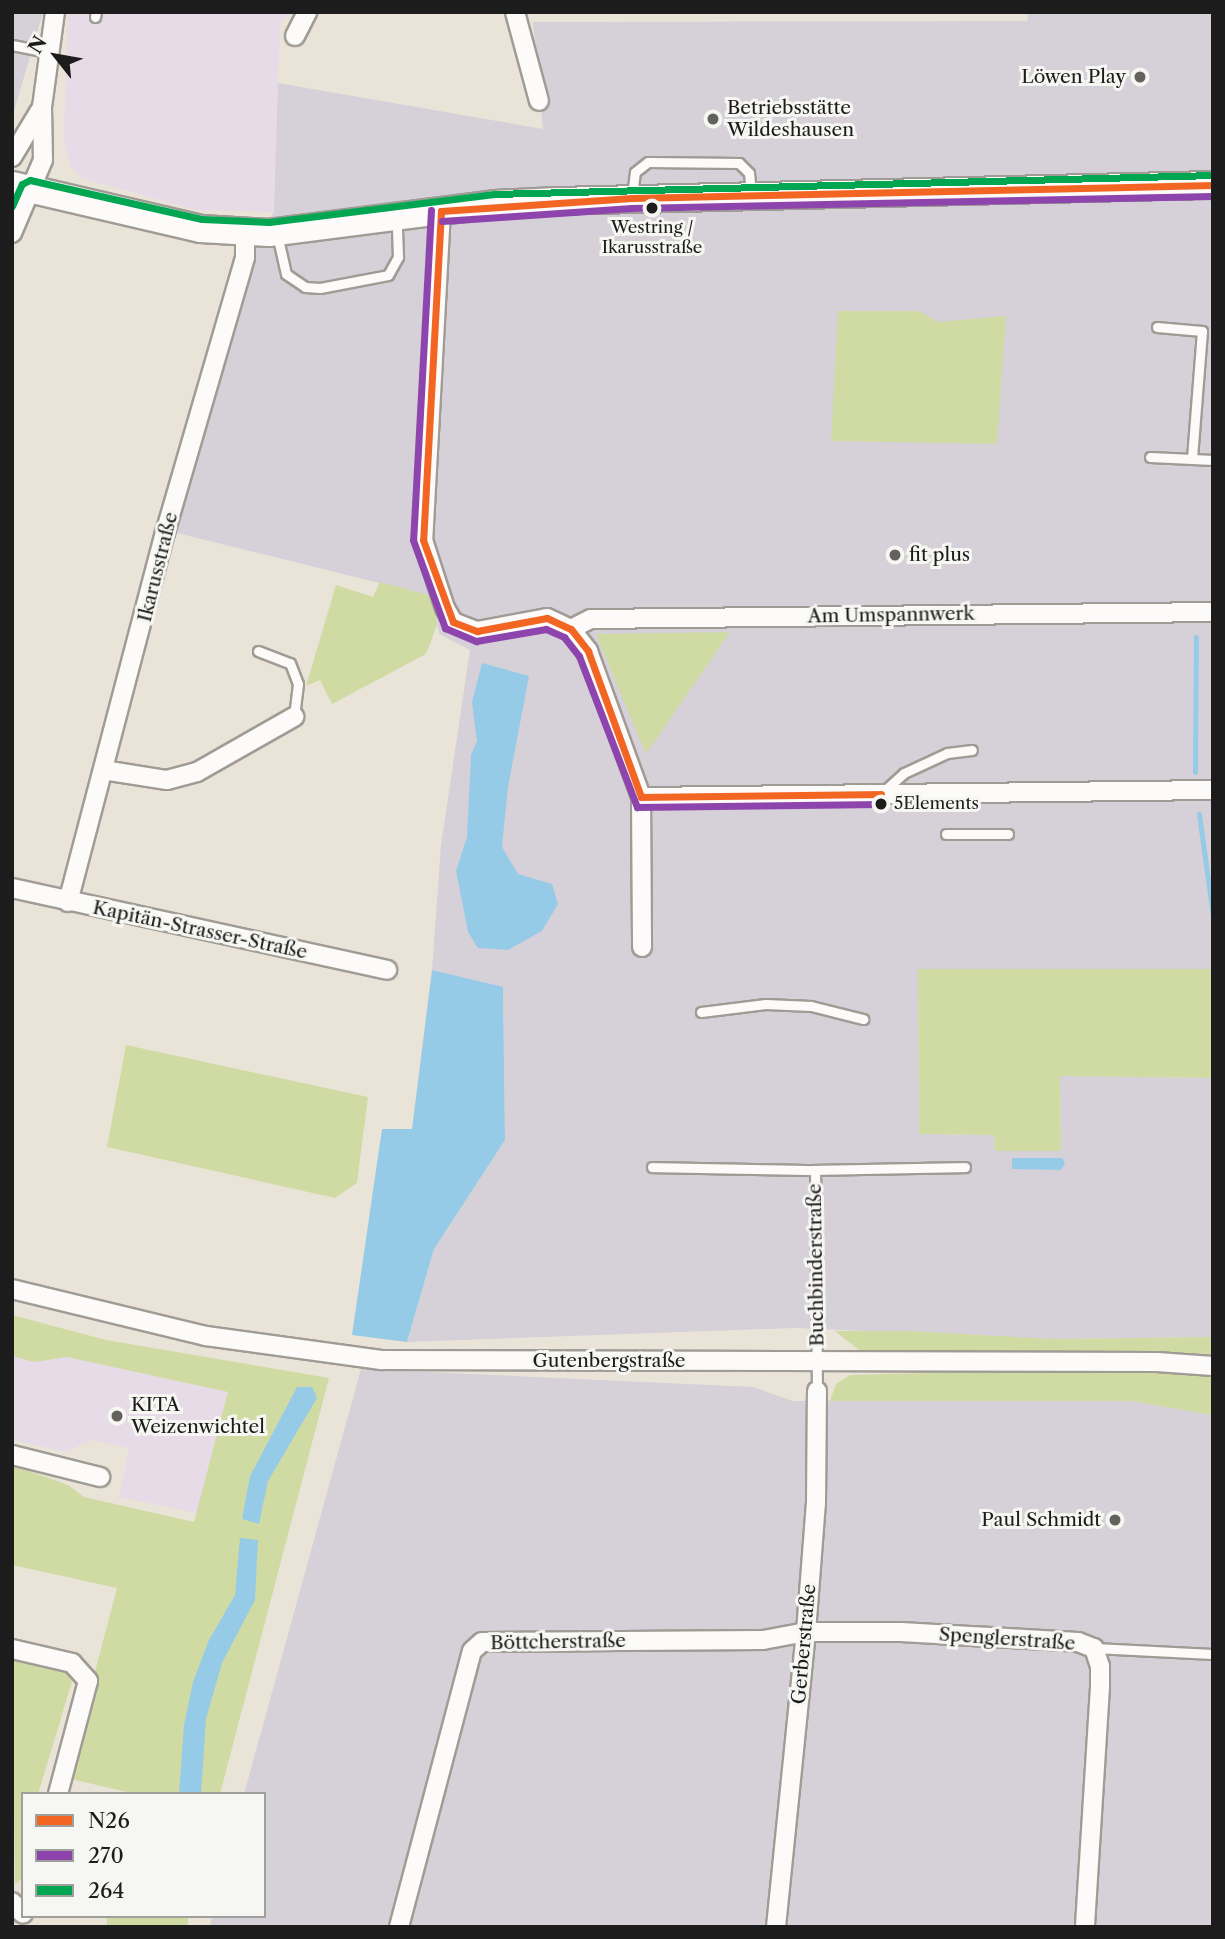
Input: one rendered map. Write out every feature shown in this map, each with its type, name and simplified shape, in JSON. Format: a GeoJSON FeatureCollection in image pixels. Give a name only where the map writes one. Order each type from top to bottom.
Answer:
{"type":"FeatureCollection","features":[{"type":"Feature","properties":{"kind":"main road"},"geometry":{"type":"LineString","coordinates":[[22,187],[167,222],[245,233],[276,233],[441,211],[632,198],[1213,184]]}},
{"type":"Feature","properties":{"kind":"street"},"geometry":{"type":"LineString","coordinates":[[12,233],[22,187],[43,160],[41,107],[52,53],[55,12]]}},
{"type":"Feature","properties":{"kind":"street"},"geometry":{"type":"LineString","coordinates":[[295,36],[307,12]]}},
{"type":"Feature","properties":{"kind":"street"},"geometry":{"type":"LineString","coordinates":[[515,12],[539,101]]}},
{"type":"Feature","properties":{"kind":"street"},"geometry":{"type":"LineString","coordinates":[[12,157],[41,107]]}},
{"type":"Feature","properties":{"kind":"street"},"geometry":{"type":"LineString","coordinates":[[441,211],[423,540],[453,622],[477,631],[547,618],[571,629],[588,651],[641,797],[642,947]]}},
{"type":"Feature","properties":{"kind":"street","name":"Ikarusstraße"},"geometry":{"type":"LineString","coordinates":[[68,902],[245,257],[245,233]]}},
{"type":"Feature","properties":{"kind":"street","name":"Am Umspannwerk"},"geometry":{"type":"LineString","coordinates":[[571,629],[590,619],[1213,612]]}},
{"type":"Feature","properties":{"kind":"street"},"geometry":{"type":"LineString","coordinates":[[103,770],[167,780],[197,772],[294,717]]}},
{"type":"Feature","properties":{"kind":"street"},"geometry":{"type":"LineString","coordinates":[[641,797],[1213,790]]}},
{"type":"Feature","properties":{"kind":"street","name":"Kapitän-Strasser-Straße"},"geometry":{"type":"LineString","coordinates":[[12,888],[387,970]]}},
{"type":"Feature","properties":{"kind":"street","name":"Gutenbergstraße"},"geometry":{"type":"LineString","coordinates":[[12,1289],[206,1336],[381,1360],[817,1361],[1213,1366]]}},
{"type":"Feature","properties":{"kind":"street","name":"Gerberstraße"},"geometry":{"type":"LineString","coordinates":[[776,1927],[806,1632],[816,1503],[817,1391]]}},
{"type":"Feature","properties":{"kind":"street"},"geometry":{"type":"LineString","coordinates":[[12,1455],[100,1477]]}},
{"type":"Feature","properties":{"kind":"street","name":"Spenglerstraße"},"geometry":{"type":"LineString","coordinates":[[806,1632],[1014,1637],[1079,1642],[1094,1648],[1100,1666],[1100,1687],[1085,1927]]}},
{"type":"Feature","properties":{"kind":"street","name":"Böttcherstraße"},"geometry":{"type":"LineString","coordinates":[[399,1927],[472,1651],[482,1642],[763,1640],[806,1632]]}},
{"type":"Feature","properties":{"kind":"street"},"geometry":{"type":"LineString","coordinates":[[12,1649],[72,1663],[88,1681],[59,1792]]}},
{"type":"Feature","properties":{"kind":"lane"},"geometry":{"type":"LineString","coordinates":[[12,45],[52,53]]}},
{"type":"Feature","properties":{"kind":"lane"},"geometry":{"type":"LineString","coordinates":[[632,198],[635,172],[648,162],[739,163],[749,173],[751,197]]}},
{"type":"Feature","properties":{"kind":"lane"},"geometry":{"type":"LineString","coordinates":[[276,233],[286,274],[305,287],[320,288],[388,275],[398,257],[397,218]]}},
{"type":"Feature","properties":{"kind":"lane"},"geometry":{"type":"LineString","coordinates":[[1157,327],[1202,331],[1192,460]]}},
{"type":"Feature","properties":{"kind":"lane"},"geometry":{"type":"LineString","coordinates":[[1150,457],[1213,460]]}},
{"type":"Feature","properties":{"kind":"lane"},"geometry":{"type":"LineString","coordinates":[[258,651],[290,663],[298,684],[294,717]]}},
{"type":"Feature","properties":{"kind":"lane"},"geometry":{"type":"LineString","coordinates":[[881,794],[904,773],[947,753],[972,750]]}},
{"type":"Feature","properties":{"kind":"lane"},"geometry":{"type":"LineString","coordinates":[[946,834],[1008,834]]}},
{"type":"Feature","properties":{"kind":"lane"},"geometry":{"type":"LineString","coordinates":[[701,1012],[766,1004],[811,1006],[863,1019]]}},
{"type":"Feature","properties":{"kind":"lane","name":"Buchbinderstraße"},"geometry":{"type":"LineString","coordinates":[[652,1167],[815,1170],[965,1167]]}},
{"type":"Feature","properties":{"kind":"lane","name":"Buchbinderstraße"},"geometry":{"type":"LineString","coordinates":[[815,1170],[817,1361]]}},
{"type":"Feature","properties":{"kind":"lane","name":"Gerberstraße"},"geometry":{"type":"LineString","coordinates":[[817,1361],[817,1391]]}},
{"type":"Feature","properties":{"kind":"lane"},"geometry":{"type":"LineString","coordinates":[[1094,1648],[1213,1654]]}},
{"type":"Feature","properties":{"kind":"shaded area"},"geometry":{"type":"Polygon","coordinates":[[[12,12],[43,12],[12,118],[12,12]]]}},
{"type":"Feature","properties":{"kind":"shaded area"},"geometry":{"type":"Polygon","coordinates":[[[68,12],[291,12],[280,23],[274,212],[195,210],[81,178],[70,165],[64,140],[68,12]]]}},
{"type":"Feature","properties":{"kind":"shaded area"},"geometry":{"type":"Polygon","coordinates":[[[1028,12],[1213,12],[1213,969],[919,969],[920,1134],[994,1135],[995,1150],[1061,1151],[1060,1076],[1213,1078],[1213,1337],[1052,1339],[795,1328],[407,1342],[434,1249],[505,1140],[503,988],[432,970],[441,845],[470,650],[439,634],[432,596],[173,532],[254,243],[274,212],[278,83],[543,129],[533,22],[1027,21],[1028,12]]]}},
{"type":"Feature","properties":{"kind":"shaded area","name":"KITA Weizenwichtel"},"geometry":{"type":"Polygon","coordinates":[[[12,1356],[34,1362],[67,1357],[228,1392],[197,1513],[119,1497],[129,1448],[91,1440],[66,1452],[12,1440],[12,1356]]]}},
{"type":"Feature","properties":{"kind":"shaded area"},"geometry":{"type":"Polygon","coordinates":[[[361,1369],[753,1387],[793,1401],[1131,1401],[1213,1415],[1213,1927],[210,1927],[212,1918],[266,1918],[266,1792],[245,1792],[361,1369]]]}},
{"type":"Feature","properties":{"kind":"green space"},"geometry":{"type":"Polygon","coordinates":[[[838,311],[919,311],[937,322],[1006,316],[997,444],[831,441],[838,311]]]}},
{"type":"Feature","properties":{"kind":"green space"},"geometry":{"type":"Polygon","coordinates":[[[380,582],[432,596],[437,625],[426,654],[332,704],[320,680],[306,686],[336,585],[373,597],[380,582]]]}},
{"type":"Feature","properties":{"kind":"green space"},"geometry":{"type":"Polygon","coordinates":[[[730,632],[646,754],[596,634],[730,632]]]}},
{"type":"Feature","properties":{"kind":"green space"},"geometry":{"type":"Polygon","coordinates":[[[918,969],[1213,969],[1213,1078],[1060,1076],[1061,1151],[995,1151],[994,1135],[919,1134],[918,969]]]}},
{"type":"Feature","properties":{"kind":"green space"},"geometry":{"type":"Polygon","coordinates":[[[126,1045],[368,1097],[357,1183],[335,1198],[107,1147],[126,1045]]]}},
{"type":"Feature","properties":{"kind":"green space"},"geometry":{"type":"Polygon","coordinates":[[[12,1315],[106,1340],[329,1378],[221,1792],[126,1792],[67,1778],[117,1588],[12,1565],[12,1465],[68,1485],[84,1497],[194,1522],[228,1392],[67,1357],[34,1362],[12,1356],[12,1315]]]}},
{"type":"Feature","properties":{"kind":"green space"},"geometry":{"type":"Polygon","coordinates":[[[835,1331],[908,1331],[1052,1339],[1213,1337],[1213,1354],[859,1350],[835,1331]]]}},
{"type":"Feature","properties":{"kind":"green space"},"geometry":{"type":"Polygon","coordinates":[[[1041,1370],[1213,1375],[1213,1415],[1131,1401],[830,1401],[836,1384],[850,1375],[1041,1370]]]}},
{"type":"Feature","properties":{"kind":"green space"},"geometry":{"type":"Polygon","coordinates":[[[12,1655],[64,1668],[72,1682],[39,1792],[21,1792],[21,1880],[15,1884],[12,1655]]]}},
{"type":"Feature","properties":{"kind":"green space"},"geometry":{"type":"Polygon","coordinates":[[[107,1918],[188,1918],[188,1927],[107,1927],[107,1918]]]}},
{"type":"Feature","properties":{"kind":"water"},"geometry":{"type":"Polygon","coordinates":[[[482,663],[529,676],[508,787],[502,847],[518,874],[552,884],[558,904],[542,931],[508,950],[478,948],[468,932],[456,871],[467,837],[471,755],[477,741],[472,702],[482,663]]]}},
{"type":"Feature","properties":{"kind":"water"},"geometry":{"type":"Polygon","coordinates":[[[432,970],[503,987],[505,1140],[434,1249],[407,1342],[352,1335],[382,1129],[412,1129],[432,970]]]}},
{"type":"Feature","properties":{"kind":"water"},"geometry":{"type":"Polygon","coordinates":[[[1012,1158],[1062,1158],[1065,1163],[1061,1170],[1012,1169],[1012,1158]]]}},
{"type":"Feature","properties":{"kind":"water"},"geometry":{"type":"Polygon","coordinates":[[[297,1387],[312,1387],[317,1398],[268,1481],[259,1524],[242,1519],[250,1476],[297,1387]]]}},
{"type":"Feature","properties":{"kind":"water"},"geometry":{"type":"Polygon","coordinates":[[[240,1538],[258,1540],[255,1600],[222,1663],[206,1719],[201,1792],[179,1792],[184,1725],[193,1682],[209,1640],[235,1595],[240,1538]]]}},
{"type":"Feature","properties":{"kind":"waterway"},"geometry":{"type":"LineString","coordinates":[[1195,772],[1196,637]]}},
{"type":"Feature","properties":{"kind":"waterway"},"geometry":{"type":"LineString","coordinates":[[1199,814],[1213,916]]}},
{"type":"Feature","properties":{"kind":"transit line","name":"264"},"geometry":{"type":"LineString","coordinates":[[12,206],[22,184],[30,180],[202,219],[269,222],[494,194],[1213,175]]}},
{"type":"Feature","properties":{"kind":"transit line","name":"N26"},"geometry":{"type":"LineString","coordinates":[[441,211],[632,198],[1213,185]]}},
{"type":"Feature","properties":{"kind":"transit line","name":"270"},"geometry":{"type":"LineString","coordinates":[[442,221],[632,208],[1213,196]]}},
{"type":"Feature","properties":{"kind":"transit line","name":"270"},"geometry":{"type":"LineString","coordinates":[[431,210],[413,540],[445,628],[476,641],[546,629],[564,637],[579,656],[637,807],[881,804]]}},
{"type":"Feature","properties":{"kind":"transit line","name":"N26"},"geometry":{"type":"LineString","coordinates":[[441,211],[423,540],[453,622],[477,631],[547,618],[571,629],[588,651],[641,797],[881,794]]}},
{"type":"Feature","properties":{"kind":"place","name":"Löwen Play"},"geometry":{"type":"Point","coordinates":[1140,77]}},
{"type":"Feature","properties":{"kind":"place","name":"Betriebsstätte Wildeshausen"},"geometry":{"type":"Point","coordinates":[713,119]}},
{"type":"Feature","properties":{"kind":"place","name":"Westring / Ikarusstraße"},"geometry":{"type":"Point","coordinates":[652,208]}},
{"type":"Feature","properties":{"kind":"place","name":"fit plus"},"geometry":{"type":"Point","coordinates":[895,555]}},
{"type":"Feature","properties":{"kind":"place","name":"5Elements"},"geometry":{"type":"Point","coordinates":[881,804]}},
{"type":"Feature","properties":{"kind":"place","name":"KITA Weizenwichtel"},"geometry":{"type":"Point","coordinates":[117,1416]}},
{"type":"Feature","properties":{"kind":"place","name":"Paul Schmidt"},"geometry":{"type":"Point","coordinates":[1115,1520]}}]}
